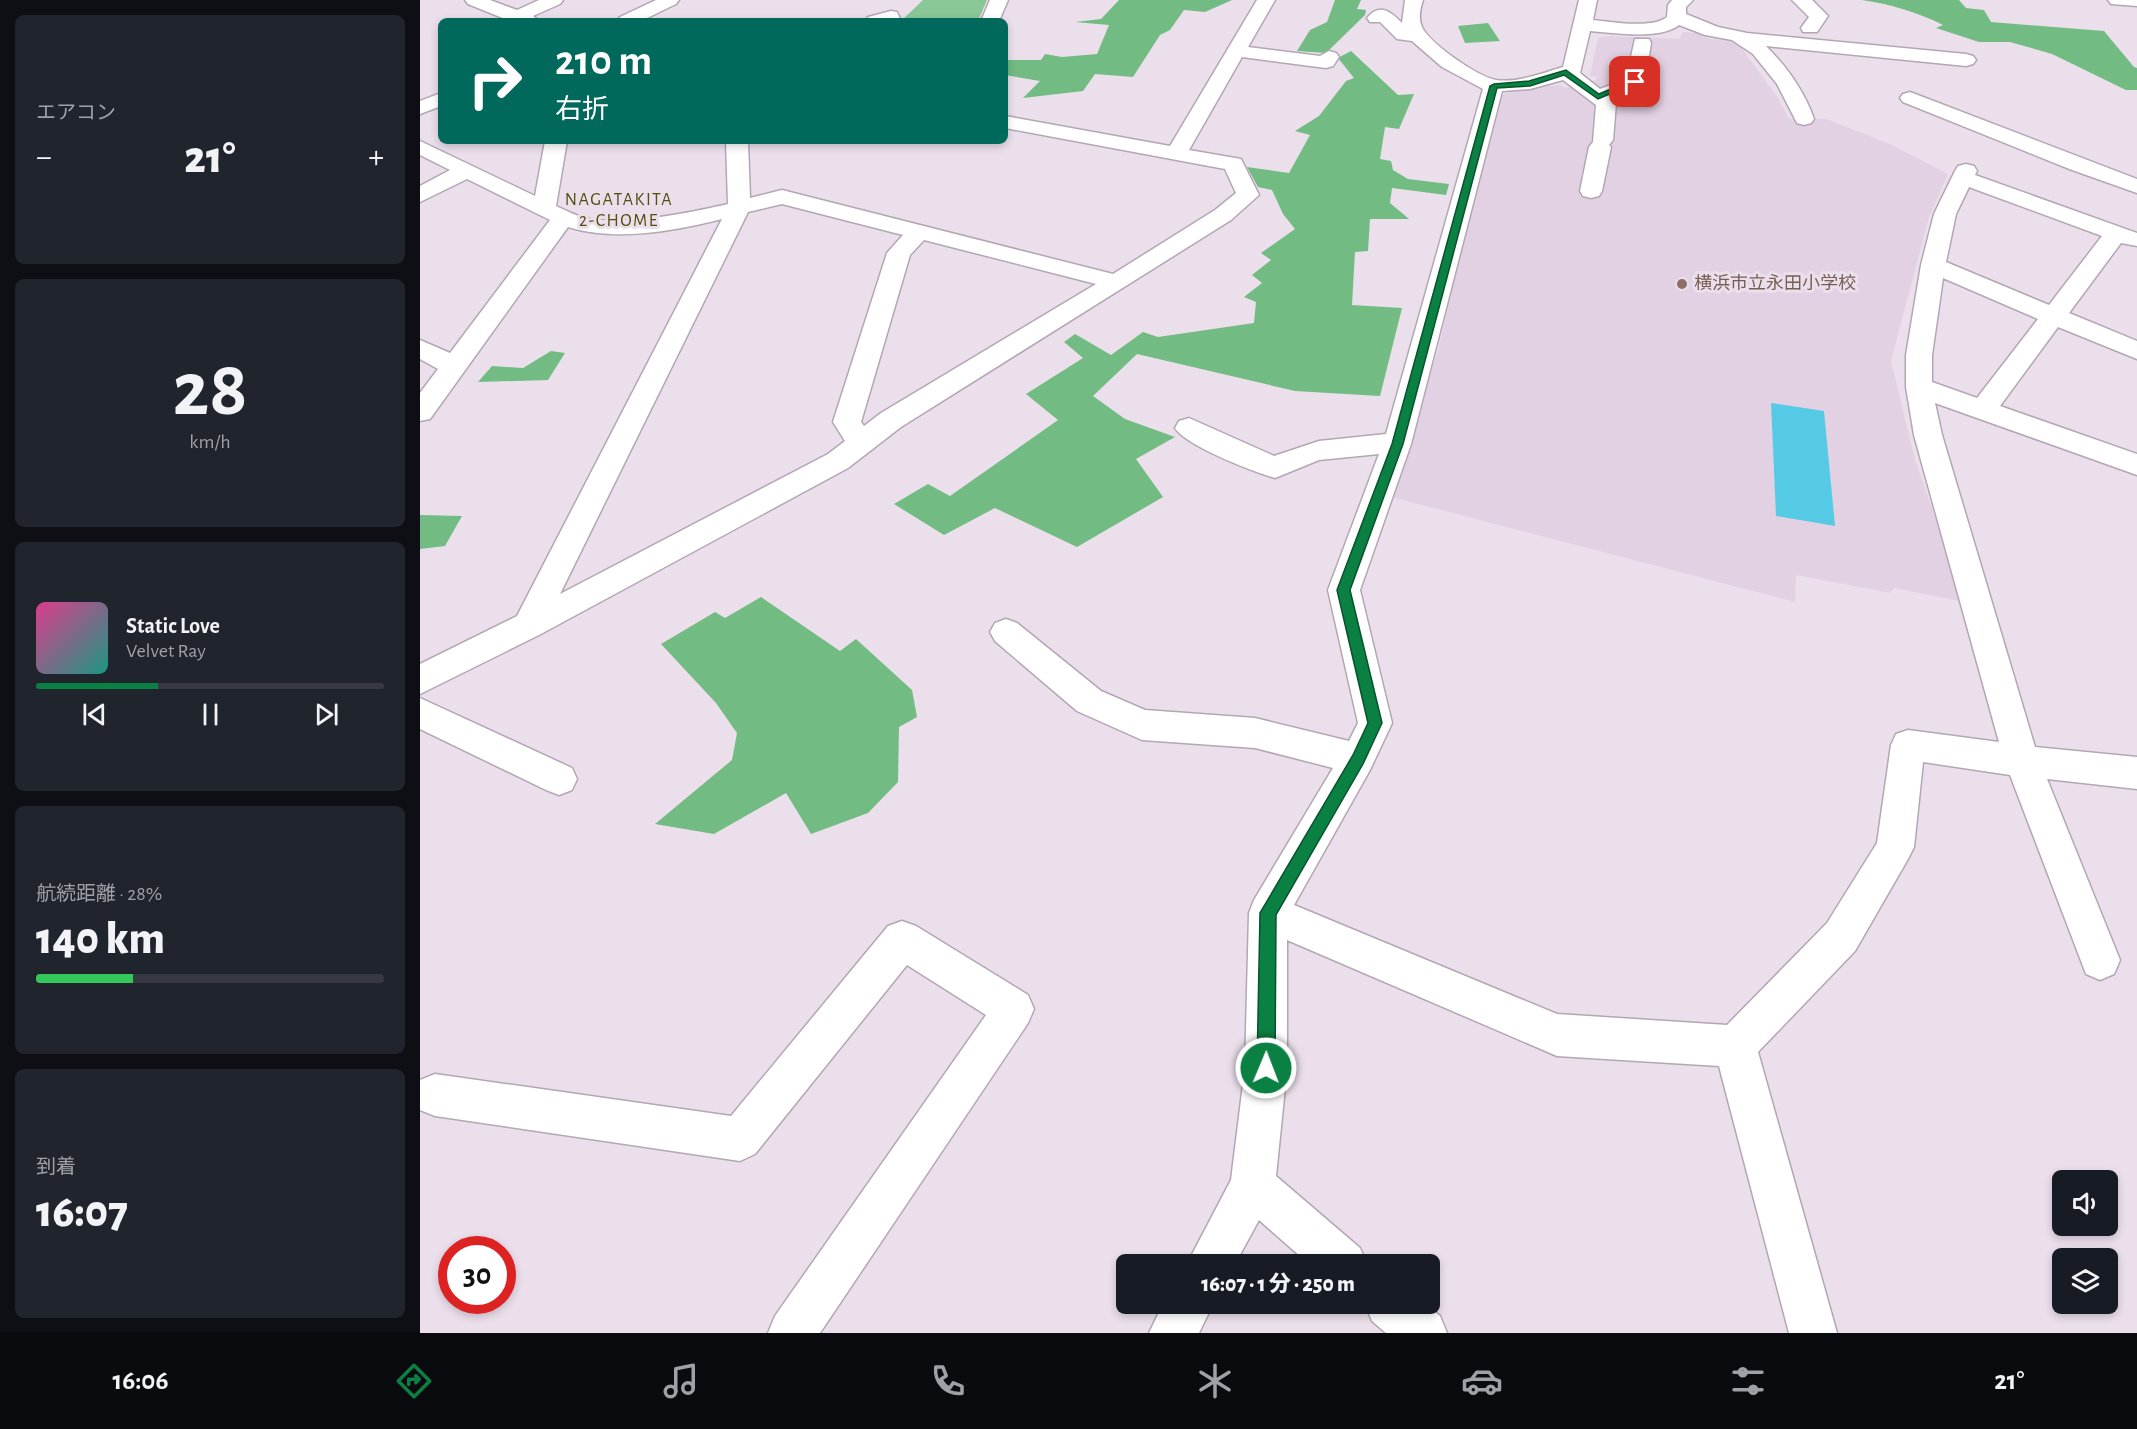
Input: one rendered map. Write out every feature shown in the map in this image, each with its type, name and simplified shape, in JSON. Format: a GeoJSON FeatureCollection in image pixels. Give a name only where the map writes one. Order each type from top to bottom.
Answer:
{"type":"FeatureCollection","features":[{"type":"Feature","properties":{"kind":"street"},"geometry":{"type":"LineString","coordinates":[[474,0],[520,18]]}},
{"type":"Feature","properties":{"kind":"street"},"geometry":{"type":"LineString","coordinates":[[525,18],[554,0]]}},
{"type":"Feature","properties":{"kind":"street"},"geometry":{"type":"LineString","coordinates":[[632,18],[669,0]]}},
{"type":"Feature","properties":{"kind":"street"},"geometry":{"type":"LineString","coordinates":[[991,18],[999,0]]}},
{"type":"Feature","properties":{"kind":"street"},"geometry":{"type":"LineString","coordinates":[[1176,154],[1266,0]]}},
{"type":"Feature","properties":{"kind":"street"},"geometry":{"type":"LineString","coordinates":[[1414,0],[1412,28],[1419,36],[1437,53],[1483,83],[1494,86],[1530,83],[1572,71],[1586,12],[1657,28],[1671,23],[1680,9],[1716,32],[1737,35],[1755,45],[1778,72],[1800,105],[1804,119]]}},
{"type":"Feature","properties":{"kind":"street"},"geometry":{"type":"LineString","coordinates":[[1801,0],[1820,16],[1810,28]]}},
{"type":"Feature","properties":{"kind":"street"},"geometry":{"type":"LineString","coordinates":[[2117,0],[2137,1]]}},
{"type":"Feature","properties":{"kind":"street"},"geometry":{"type":"LineString","coordinates":[[887,18],[904,1]]}},
{"type":"Feature","properties":{"kind":"street"},"geometry":{"type":"LineString","coordinates":[[1376,18],[1382,14],[1404,35],[1419,36]]}},
{"type":"Feature","properties":{"kind":"street"},"geometry":{"type":"LineString","coordinates":[[1743,38],[1966,60]]}},
{"type":"Feature","properties":{"kind":"street"},"geometry":{"type":"LineString","coordinates":[[1598,97],[1635,82],[1642,43]]}},
{"type":"Feature","properties":{"kind":"street"},"geometry":{"type":"LineString","coordinates":[[1236,51],[1326,62],[1329,57]]}},
{"type":"Feature","properties":{"kind":"street"},"geometry":{"type":"LineString","coordinates":[[1566,72],[1606,103],[1591,191]]}},
{"type":"Feature","properties":{"kind":"street"},"geometry":{"type":"LineString","coordinates":[[1215,1254],[1253,1185],[1266,1068],[1268,913],[1358,759],[1375,723],[1338,569],[1397,444],[1494,86]]}},
{"type":"Feature","properties":{"kind":"street"},"geometry":{"type":"LineString","coordinates":[[1910,98],[2089,170],[2137,186]]}},
{"type":"Feature","properties":{"kind":"street"},"geometry":{"type":"LineString","coordinates":[[420,108],[438,100]]}},
{"type":"Feature","properties":{"kind":"street"},"geometry":{"type":"LineString","coordinates":[[420,680],[528,626],[838,461],[891,420],[1117,282],[1223,215],[1248,195],[1233,164],[1008,123]]}},
{"type":"Feature","properties":{"kind":"street"},"geometry":{"type":"LineString","coordinates":[[420,412],[455,367],[554,214],[556,144]]}},
{"type":"Feature","properties":{"kind":"street"},"geometry":{"type":"LineString","coordinates":[[528,626],[739,207],[737,144]]}},
{"type":"Feature","properties":{"kind":"street"},"geometry":{"type":"LineString","coordinates":[[420,147],[554,214],[589,226],[635,226],[702,217],[782,197],[1117,282]]}},
{"type":"Feature","properties":{"kind":"street"},"geometry":{"type":"LineString","coordinates":[[420,195],[467,170]]}},
{"type":"Feature","properties":{"kind":"street"},"geometry":{"type":"LineString","coordinates":[[1983,409],[2054,316],[2126,237],[1965,174],[1946,214],[1933,265],[1919,356],[1919,387],[1928,435],[2022,761],[2100,960]]}},
{"type":"Feature","properties":{"kind":"street"},"geometry":{"type":"LineString","coordinates":[[861,444],[847,422],[899,253],[920,231]]}},
{"type":"Feature","properties":{"kind":"street"},"geometry":{"type":"LineString","coordinates":[[1933,265],[2137,351]]}},
{"type":"Feature","properties":{"kind":"street"},"geometry":{"type":"LineString","coordinates":[[420,348],[455,367]]}},
{"type":"Feature","properties":{"kind":"street"},"geometry":{"type":"LineString","coordinates":[[1919,387],[2137,465]]}},
{"type":"Feature","properties":{"kind":"street"},"geometry":{"type":"LineString","coordinates":[[1189,428],[1229,449],[1275,468],[1288,460],[1316,450],[1359,445],[1397,444]]}},
{"type":"Feature","properties":{"kind":"street"},"geometry":{"type":"LineString","coordinates":[[1006,632],[1089,701],[1142,726],[1255,733],[1358,759]]}},
{"type":"Feature","properties":{"kind":"street"},"geometry":{"type":"LineString","coordinates":[[420,713],[559,779]]}},
{"type":"Feature","properties":{"kind":"street"},"geometry":{"type":"LineString","coordinates":[[1268,913],[1557,1035],[1735,1046],[1841,937],[1896,847],[1908,745],[2022,761],[2137,773]]}},
{"type":"Feature","properties":{"kind":"street"},"geometry":{"type":"LineString","coordinates":[[435,1095],[740,1139],[902,940],[1014,1009],[792,1333]]}},
{"type":"Feature","properties":{"kind":"street"},"geometry":{"type":"LineString","coordinates":[[1735,1046],[1813,1333]]}},
{"type":"Feature","properties":{"kind":"street"},"geometry":{"type":"LineString","coordinates":[[1253,1185],[1332,1254]]}},
{"type":"Feature","properties":{"kind":"street"},"geometry":{"type":"LineString","coordinates":[[1173,1333],[1183,1314]]}},
{"type":"Feature","properties":{"kind":"street"},"geometry":{"type":"LineString","coordinates":[[1401,1314],[1424,1333]]}},
{"type":"Feature","properties":{"kind":"shaded area","name":"横浜市立永田小学校"},"geometry":{"type":"Polygon","coordinates":[[[1683,32],[1696,33],[1709,39],[1727,40],[1740,46],[1778,98],[1789,119],[1826,119],[1892,145],[1948,174],[1929,217],[1891,361],[1915,460],[1965,602],[1894,588],[1891,593],[1796,575],[1795,602],[1391,497],[1438,351],[1482,156],[1501,96],[1513,89],[1560,85],[1565,88],[1596,80],[1597,77],[1590,76],[1598,38],[1611,36],[1679,39],[1683,32]]]}},
{"type":"Feature","properties":{"kind":"green space"},"geometry":{"type":"Polygon","coordinates":[[[923,0],[987,0],[979,18],[904,18],[923,0]]]}},
{"type":"Feature","properties":{"kind":"green space"},"geometry":{"type":"Polygon","coordinates":[[[1119,0],[1232,0],[1205,12],[1184,10],[1170,30],[1160,35],[1133,77],[1095,74],[1083,91],[1023,98],[1040,81],[1008,76],[1008,60],[1041,60],[1045,54],[1062,57],[1097,54],[1109,25],[1075,22],[1101,19],[1119,0]]]}},
{"type":"Feature","properties":{"kind":"green space"},"geometry":{"type":"Polygon","coordinates":[[[1335,0],[1361,0],[1357,9],[1366,10],[1365,15],[1326,53],[1297,51],[1310,30],[1327,22],[1335,0]]]}},
{"type":"Feature","properties":{"kind":"green space"},"geometry":{"type":"Polygon","coordinates":[[[1862,0],[1959,0],[1966,8],[1984,10],[1991,22],[2104,31],[2137,68],[2137,90],[2126,90],[2052,54],[2010,42],[1979,42],[1936,28],[1943,25],[1913,12],[1862,0]]]}},
{"type":"Feature","properties":{"kind":"green space"},"geometry":{"type":"Polygon","coordinates":[[[1488,23],[1500,41],[1465,43],[1458,26],[1488,23]]]}},
{"type":"Feature","properties":{"kind":"green space"},"geometry":{"type":"Polygon","coordinates":[[[1351,51],[1398,95],[1414,94],[1399,129],[1385,127],[1380,159],[1391,161],[1393,170],[1408,179],[1449,184],[1446,195],[1392,188],[1390,203],[1409,219],[1370,219],[1368,251],[1355,252],[1352,305],[1402,308],[1380,396],[1295,391],[1137,354],[1093,396],[1125,419],[1175,437],[1136,459],[1163,497],[1077,547],[995,508],[944,535],[894,504],[928,484],[950,496],[1058,420],[1026,394],[1083,358],[1064,342],[1075,334],[1111,355],[1143,332],[1158,337],[1254,323],[1256,302],[1244,297],[1262,283],[1252,275],[1271,260],[1261,253],[1295,229],[1283,214],[1272,190],[1258,187],[1247,167],[1289,173],[1310,135],[1295,131],[1319,116],[1346,81],[1354,78],[1338,58],[1351,51]]]}},
{"type":"Feature","properties":{"kind":"green space"},"geometry":{"type":"Polygon","coordinates":[[[551,351],[565,353],[548,380],[478,382],[492,366],[523,368],[551,351]]]}},
{"type":"Feature","properties":{"kind":"green space"},"geometry":{"type":"Polygon","coordinates":[[[420,515],[462,516],[445,546],[420,549],[420,515]]]}},
{"type":"Feature","properties":{"kind":"green space"},"geometry":{"type":"Polygon","coordinates":[[[761,597],[840,651],[856,639],[912,690],[917,717],[899,727],[898,782],[868,813],[811,834],[786,793],[714,834],[655,824],[732,760],[737,733],[716,703],[661,644],[715,612],[725,618],[761,597]]]}},
{"type":"Feature","properties":{"kind":"water"},"geometry":{"type":"Polygon","coordinates":[[[1771,403],[1824,411],[1835,526],[1776,516],[1771,403]]]}},
{"type":"Feature","properties":{"kind":"place","name":"横浜市立永田小学校"},"geometry":{"type":"Point","coordinates":[1682,284]}},
{"type":"Feature","properties":{"kind":"district","name":"NAGATAKITA 2-CHOME"},"geometry":{"type":"Point","coordinates":[619,210]}},
{"type":"Feature","properties":{"kind":"route"},"geometry":{"type":"LineString","coordinates":[[1266,1068],[1268,913],[1358,759],[1375,723],[1344,590],[1397,444],[1494,86],[1530,83],[1566,72],[1598,97],[1635,82]]}}]}
